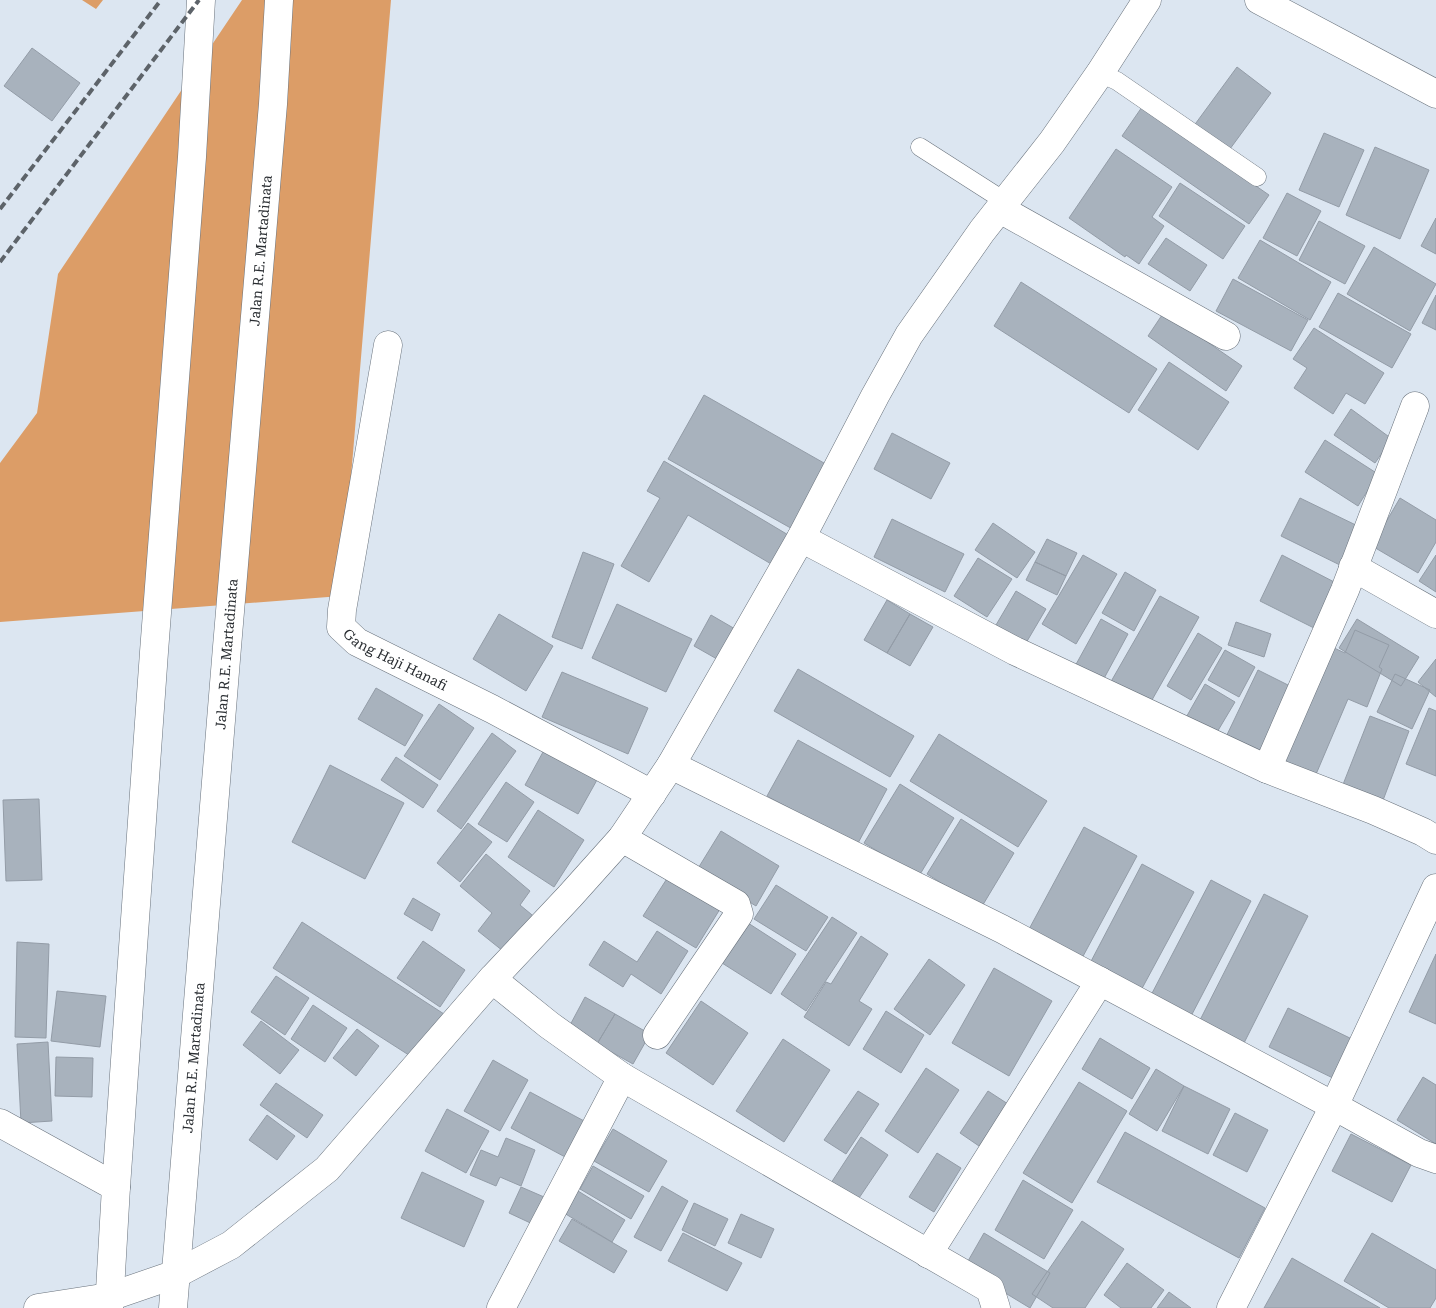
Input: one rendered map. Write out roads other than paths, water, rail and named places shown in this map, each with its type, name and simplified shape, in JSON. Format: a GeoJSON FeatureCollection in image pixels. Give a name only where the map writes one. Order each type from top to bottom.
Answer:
{"type":"FeatureCollection","features":[{"type":"Feature","properties":{"kind":"main road"},"geometry":{"type":"LineString","coordinates":[[109,1302],[153,662],[192,157],[201,0]]}},
{"type":"Feature","properties":{"kind":"main road","name":"Jalan R.E. Martadinata"},"geometry":{"type":"LineString","coordinates":[[173,1308],[273,104],[279,0]]}},
{"type":"Feature","properties":{"kind":"main road"},"geometry":{"type":"LineString","coordinates":[[38,1308],[109,1302],[176,1274],[231,1245],[327,1169],[492,979],[622,838],[671,765],[801,538],[909,335],[982,231],[1052,142],[1100,73],[1147,0]]}},
{"type":"Feature","properties":{"kind":"main road"},"geometry":{"type":"LineString","coordinates":[[1259,0],[1436,94]]}},
{"type":"Feature","properties":{"kind":"main road"},"geometry":{"type":"LineString","coordinates":[[1003,205],[1226,336]]}},
{"type":"Feature","properties":{"kind":"main road","name":"Gang Haji Hanafi"},"geometry":{"type":"LineString","coordinates":[[388,345],[340,627],[357,642],[492,709],[652,794]]}},
{"type":"Feature","properties":{"kind":"main road"},"geometry":{"type":"LineString","coordinates":[[1267,769],[1345,590],[1415,406]]}},
{"type":"Feature","properties":{"kind":"main road"},"geometry":{"type":"LineString","coordinates":[[801,538],[1015,652],[1267,769],[1373,810],[1423,832],[1436,840]]}},
{"type":"Feature","properties":{"kind":"main road"},"geometry":{"type":"LineString","coordinates":[[1354,567],[1436,614]]}},
{"type":"Feature","properties":{"kind":"main road"},"geometry":{"type":"LineString","coordinates":[[671,765],[1002,928],[1419,1153],[1436,1159]]}},
{"type":"Feature","properties":{"kind":"main road"},"geometry":{"type":"LineString","coordinates":[[622,838],[736,904],[739,914],[657,1035]]}},
{"type":"Feature","properties":{"kind":"main road"},"geometry":{"type":"LineString","coordinates":[[1231,1308],[1334,1106],[1436,888]]}},
{"type":"Feature","properties":{"kind":"main road"},"geometry":{"type":"LineString","coordinates":[[492,979],[549,1025],[622,1077],[990,1289],[996,1308]]}},
{"type":"Feature","properties":{"kind":"main road"},"geometry":{"type":"LineString","coordinates":[[928,1254],[1100,981]]}},
{"type":"Feature","properties":{"kind":"main road"},"geometry":{"type":"LineString","coordinates":[[501,1308],[622,1077]]}},
{"type":"Feature","properties":{"kind":"main road"},"geometry":{"type":"LineString","coordinates":[[0,1123],[116,1187]]}},
{"type":"Feature","properties":{"kind":"lane"},"geometry":{"type":"LineString","coordinates":[[1100,73],[1117,81],[1257,176]]}},
{"type":"Feature","properties":{"kind":"lane"},"geometry":{"type":"LineString","coordinates":[[920,147],[1003,205]]}},
{"type":"Feature","properties":{"kind":"railway"},"geometry":{"type":"LineString","coordinates":[[0,209],[161,0]]}},
{"type":"Feature","properties":{"kind":"railway"},"geometry":{"type":"LineString","coordinates":[[0,262],[199,0]]}}]}
